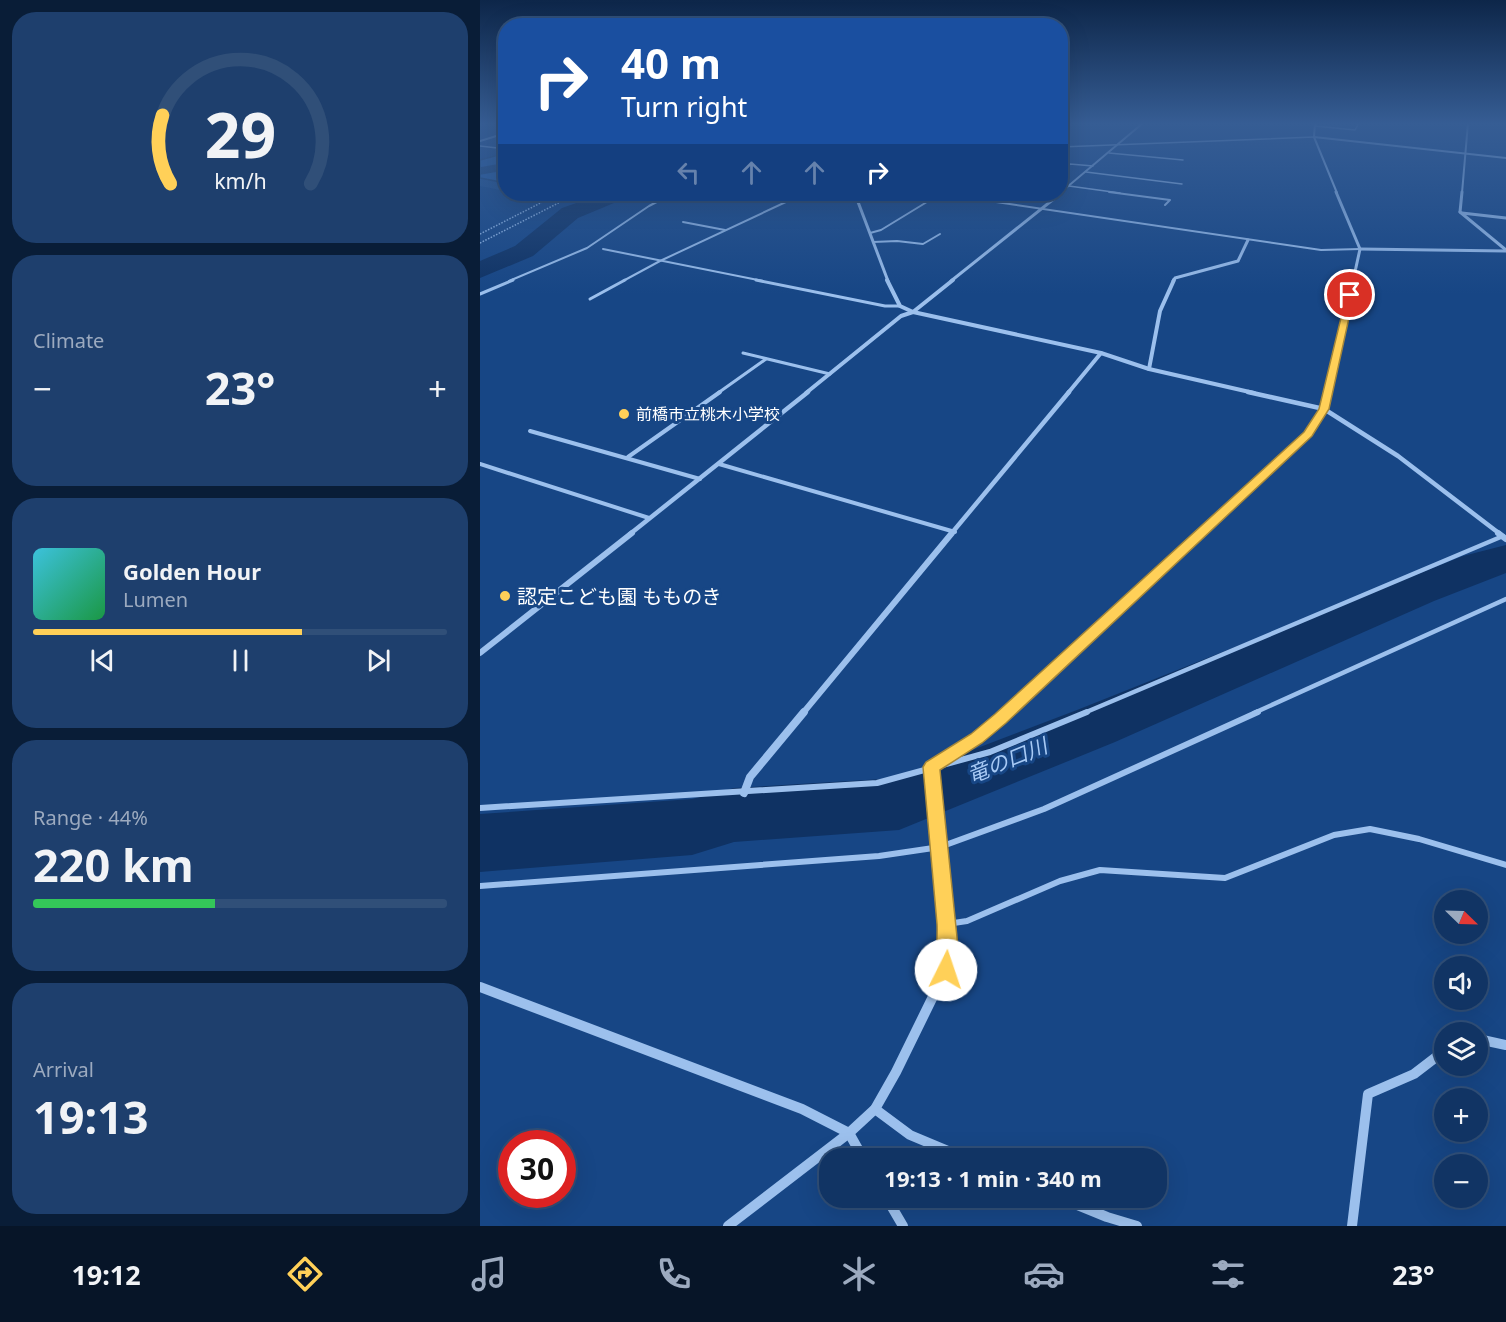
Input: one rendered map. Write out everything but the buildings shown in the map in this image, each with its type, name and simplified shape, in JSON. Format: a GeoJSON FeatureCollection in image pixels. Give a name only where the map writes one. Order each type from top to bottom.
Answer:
{"type":"FeatureCollection","features":[{"type":"Feature","properties":{"kind":"street"},"geometry":{"type":"LineString","coordinates":[[1069,186],[1076,180]]}},
{"type":"Feature","properties":{"kind":"street"},"geometry":{"type":"LineString","coordinates":[[728,1226],[849,1133],[875,1109],[896,1072],[946,970],[949,947],[932,770],[1000,718],[1308,434],[1324,409],[1360,249],[1332,180]]}},
{"type":"Feature","properties":{"kind":"street"},"geometry":{"type":"LineString","coordinates":[[1460,212],[1463,180]]}},
{"type":"Feature","properties":{"kind":"street"},"geometry":{"type":"LineString","coordinates":[[858,201],[893,295],[900,306],[913,312],[1101,353],[1149,369],[1324,409],[1398,456],[1505,537]]}},
{"type":"Feature","properties":{"kind":"street"},"geometry":{"type":"LineString","coordinates":[[480,653],[719,464],[901,316],[913,312],[1050,201]]}},
{"type":"Feature","properties":{"kind":"street"},"geometry":{"type":"LineString","coordinates":[[1460,212],[1506,218]]}},
{"type":"Feature","properties":{"kind":"street"},"geometry":{"type":"LineString","coordinates":[[1460,212],[1506,251]]}},
{"type":"Feature","properties":{"kind":"street"},"geometry":{"type":"LineString","coordinates":[[1149,369],[1157,316],[1164,297],[1175,278],[1238,261],[1248,240]]}},
{"type":"Feature","properties":{"kind":"street"},"geometry":{"type":"LineString","coordinates":[[1360,249],[1506,251]]}},
{"type":"Feature","properties":{"kind":"street"},"geometry":{"type":"LineString","coordinates":[[744,793],[750,777],[1101,353]]}},
{"type":"Feature","properties":{"kind":"street"},"geometry":{"type":"LineString","coordinates":[[480,987],[802,1109],[849,1133],[857,1148]]}},
{"type":"Feature","properties":{"kind":"street"},"geometry":{"type":"LineString","coordinates":[[1488,1042],[1506,1046]]}},
{"type":"Feature","properties":{"kind":"street"},"geometry":{"type":"LineString","coordinates":[[1352,1226],[1368,1094],[1414,1074],[1434,1059]]}},
{"type":"Feature","properties":{"kind":"street"},"geometry":{"type":"LineString","coordinates":[[875,1109],[909,1135],[941,1148]]}},
{"type":"Feature","properties":{"kind":"street"},"geometry":{"type":"LineString","coordinates":[[892,1208],[903,1226]]}},
{"type":"Feature","properties":{"kind":"street"},"geometry":{"type":"LineString","coordinates":[[1085,1208],[1137,1226]]}},
{"type":"Feature","properties":{"kind":"lane"},"geometry":{"type":"LineString","coordinates":[[1152,180],[1182,184]]}},
{"type":"Feature","properties":{"kind":"lane"},"geometry":{"type":"LineString","coordinates":[[1069,186],[1170,200],[1166,206]]}},
{"type":"Feature","properties":{"kind":"lane"},"geometry":{"type":"LineString","coordinates":[[1111,200],[1118,193]]}},
{"type":"Feature","properties":{"kind":"lane"},"geometry":{"type":"LineString","coordinates":[[480,294],[587,248],[659,201]]}},
{"type":"Feature","properties":{"kind":"lane"},"geometry":{"type":"LineString","coordinates":[[590,299],[660,261],[784,201]]}},
{"type":"Feature","properties":{"kind":"lane"},"geometry":{"type":"LineString","coordinates":[[870,233],[881,230],[929,201]]}},
{"type":"Feature","properties":{"kind":"lane"},"geometry":{"type":"LineString","coordinates":[[992,201],[1321,250],[1360,249]]}},
{"type":"Feature","properties":{"kind":"lane"},"geometry":{"type":"LineString","coordinates":[[683,222],[724,230]]}},
{"type":"Feature","properties":{"kind":"lane"},"geometry":{"type":"LineString","coordinates":[[873,242],[897,241],[923,244],[940,234]]}},
{"type":"Feature","properties":{"kind":"lane"},"geometry":{"type":"LineString","coordinates":[[603,249],[885,306],[900,306]]}},
{"type":"Feature","properties":{"kind":"lane"},"geometry":{"type":"LineString","coordinates":[[743,353],[830,374]]}},
{"type":"Feature","properties":{"kind":"lane"},"geometry":{"type":"LineString","coordinates":[[628,457],[766,359]]}},
{"type":"Feature","properties":{"kind":"lane"},"geometry":{"type":"LineString","coordinates":[[530,430],[700,479]]}},
{"type":"Feature","properties":{"kind":"lane"},"geometry":{"type":"LineString","coordinates":[[480,464],[649,518]]}},
{"type":"Feature","properties":{"kind":"lane"},"geometry":{"type":"LineString","coordinates":[[719,464],[955,532]]}},
{"type":"Feature","properties":{"kind":"lane"},"geometry":{"type":"LineString","coordinates":[[480,808],[877,783],[932,770],[998,748],[1505,537]]}},
{"type":"Feature","properties":{"kind":"lane"},"geometry":{"type":"LineString","coordinates":[[480,886],[879,856],[939,843],[1044,809],[1506,599]]}},
{"type":"Feature","properties":{"kind":"lane"},"geometry":{"type":"LineString","coordinates":[[947,924],[967,921],[1060,881],[1100,870],[1225,878],[1334,835],[1371,829],[1506,865]]}},
{"type":"Feature","properties":{"kind":"path"},"geometry":{"type":"LineString","coordinates":[[480,234],[543,201]]}},
{"type":"Feature","properties":{"kind":"path"},"geometry":{"type":"LineString","coordinates":[[480,243],[561,201]]}},
{"type":"Feature","properties":{"kind":"path"},"geometry":{"type":"LineString","coordinates":[[539,203],[555,204]]}},
{"type":"Feature","properties":{"kind":"waterway"},"geometry":{"type":"LineString","coordinates":[[480,270],[524,251],[570,213],[601,201]]}},
{"type":"Feature","properties":{"kind":"waterway","name":"竜の口川"},"geometry":{"type":"LineString","coordinates":[[480,843],[692,827],[734,815],[899,804],[1096,726],[1418,590],[1478,566],[1506,559]]}},
{"type":"Feature","properties":{"kind":"place","name":"前橋市立桃木小学校"},"geometry":{"type":"Point","coordinates":[624,414]}},
{"type":"Feature","properties":{"kind":"place","name":"認定こども園 もものき"},"geometry":{"type":"Point","coordinates":[505,596]}},
{"type":"Feature","properties":{"kind":"route"},"geometry":{"type":"LineString","coordinates":[[946,970],[949,947],[932,767],[976,738],[1000,718],[1308,434],[1324,409],[1350,295]]}}]}
